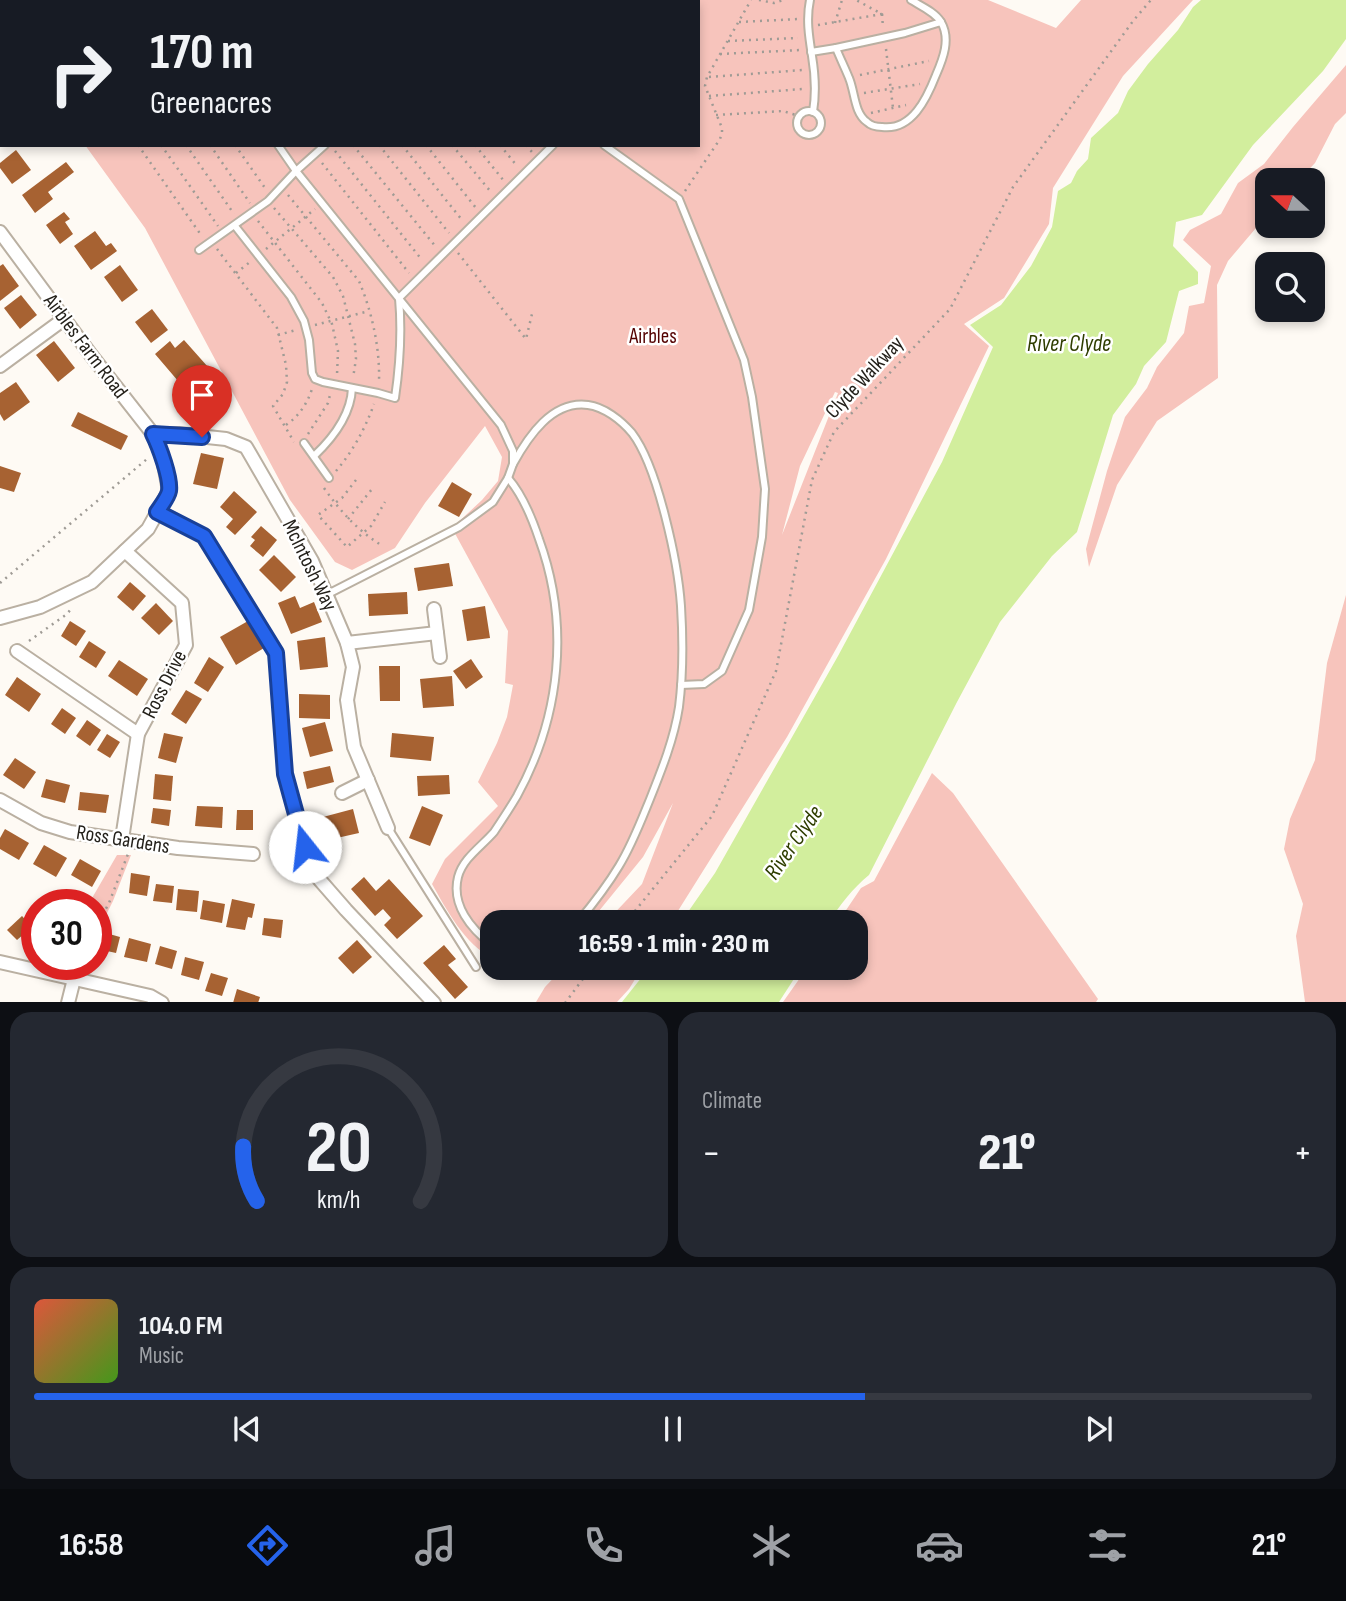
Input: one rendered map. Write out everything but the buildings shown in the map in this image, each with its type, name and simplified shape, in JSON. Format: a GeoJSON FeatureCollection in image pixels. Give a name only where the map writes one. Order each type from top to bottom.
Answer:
{"type":"FeatureCollection","features":[{"type":"Feature","properties":{"kind":"street","name":"Airbles Farm Road"},"geometry":{"type":"LineString","coordinates":[[0,232],[153,434],[164,464],[169,491],[148,529],[92,582],[40,607],[0,618]]}},
{"type":"Feature","properties":{"kind":"street"},"geometry":{"type":"LineString","coordinates":[[0,366],[64,318]]}},
{"type":"Feature","properties":{"kind":"street","name":"McIntosh Way"},"geometry":{"type":"LineString","coordinates":[[153,434],[226,439],[246,447],[312,561],[347,643],[353,667],[347,700],[354,747],[388,828]]}},
{"type":"Feature","properties":{"kind":"street"},"geometry":{"type":"LineString","coordinates":[[157,512],[204,536],[276,653],[285,774],[312,872],[433,1002]]}},
{"type":"Feature","properties":{"kind":"street","name":"Ross Drive"},"geometry":{"type":"LineString","coordinates":[[125,551],[182,603],[186,645],[138,734],[127,840]]}},
{"type":"Feature","properties":{"kind":"street"},"geometry":{"type":"LineString","coordinates":[[434,609],[440,657]]}},
{"type":"Feature","properties":{"kind":"street"},"geometry":{"type":"LineString","coordinates":[[347,643],[438,633]]}},
{"type":"Feature","properties":{"kind":"street"},"geometry":{"type":"LineString","coordinates":[[17,651],[138,734]]}},
{"type":"Feature","properties":{"kind":"street"},"geometry":{"type":"LineString","coordinates":[[342,793],[368,780]]}},
{"type":"Feature","properties":{"kind":"street","name":"Ross Gardens"},"geometry":{"type":"LineString","coordinates":[[0,800],[41,823],[70,832],[178,848],[253,855]]}},
{"type":"Feature","properties":{"kind":"street"},"geometry":{"type":"LineString","coordinates":[[0,962],[21,967]]}},
{"type":"Feature","properties":{"kind":"street"},"geometry":{"type":"LineString","coordinates":[[68,1002],[74,980]]}},
{"type":"Feature","properties":{"kind":"street"},"geometry":{"type":"LineString","coordinates":[[78,980],[150,996],[160,1002]]}},
{"type":"Feature","properties":{"kind":"lane"},"geometry":{"type":"LineString","coordinates":[[810,0],[807,19],[815,88],[813,112]]}},
{"type":"Feature","properties":{"kind":"lane"},"geometry":{"type":"LineString","coordinates":[[835,48],[849,77],[857,109],[864,120],[877,127],[889,128],[908,120],[930,92],[946,44],[941,22],[911,0]]}},
{"type":"Feature","properties":{"kind":"lane"},"geometry":{"type":"LineString","coordinates":[[811,51],[884,38],[941,22]]}},
{"type":"Feature","properties":{"kind":"lane"},"geometry":{"type":"LineString","coordinates":[[805,111],[813,112],[821,121],[820,129],[814,134],[806,135],[799,131],[799,116],[805,111]]}},
{"type":"Feature","properties":{"kind":"lane"},"geometry":{"type":"LineString","coordinates":[[279,147],[501,425],[513,451],[513,464]]}},
{"type":"Feature","properties":{"kind":"lane"},"geometry":{"type":"LineString","coordinates":[[199,250],[270,199],[323,147]]}},
{"type":"Feature","properties":{"kind":"lane"},"geometry":{"type":"LineString","coordinates":[[237,224],[258,256],[292,298],[304,321],[315,379],[395,398],[400,365],[399,298],[551,147]]}},
{"type":"Feature","properties":{"kind":"lane"},"geometry":{"type":"LineString","coordinates":[[607,147],[679,199],[744,360],[765,488],[762,537],[749,610],[722,671],[704,684],[681,685]]}},
{"type":"Feature","properties":{"kind":"lane"},"geometry":{"type":"LineString","coordinates":[[314,456],[333,436],[341,422],[352,397],[352,388]]}},
{"type":"Feature","properties":{"kind":"lane"},"geometry":{"type":"LineString","coordinates":[[326,595],[459,527],[493,502],[524,444],[538,426],[553,414],[580,404],[594,406],[619,420],[631,433],[650,469],[676,570],[681,606],[681,685],[670,745],[640,824],[620,864],[588,910]]}},
{"type":"Feature","properties":{"kind":"lane"},"geometry":{"type":"LineString","coordinates":[[304,443],[329,478]]}},
{"type":"Feature","properties":{"kind":"lane"},"geometry":{"type":"LineString","coordinates":[[480,936],[459,905],[458,877],[470,857],[495,830],[526,778],[546,727],[558,659],[556,605],[548,562],[533,521],[508,478]]}},
{"type":"Feature","properties":{"kind":"lane","name":"McIntosh Way"},"geometry":{"type":"LineString","coordinates":[[388,828],[476,967]]}},
{"type":"Feature","properties":{"kind":"path"},"geometry":{"type":"LineString","coordinates":[[679,199],[720,139],[722,133],[705,86],[707,77],[751,0]]}},
{"type":"Feature","properties":{"kind":"path"},"geometry":{"type":"LineString","coordinates":[[759,0],[774,3],[783,0]]}},
{"type":"Feature","properties":{"kind":"path"},"geometry":{"type":"LineString","coordinates":[[835,23],[842,0]]}},
{"type":"Feature","properties":{"kind":"path"},"geometry":{"type":"LineString","coordinates":[[856,0],[882,14]]}},
{"type":"Feature","properties":{"kind":"path","name":"Clyde Walkway"},"geometry":{"type":"LineString","coordinates":[[636,910],[712,816],[776,671],[812,480],[834,432],[950,309],[1013,187],[1151,0]]}},
{"type":"Feature","properties":{"kind":"path"},"geometry":{"type":"LineString","coordinates":[[808,27],[882,14]]}},
{"type":"Feature","properties":{"kind":"path"},"geometry":{"type":"LineString","coordinates":[[882,14],[894,108]]}},
{"type":"Feature","properties":{"kind":"path"},"geometry":{"type":"LineString","coordinates":[[739,22],[807,19]]}},
{"type":"Feature","properties":{"kind":"path"},"geometry":{"type":"LineString","coordinates":[[728,41],[808,38]]}},
{"type":"Feature","properties":{"kind":"path"},"geometry":{"type":"LineString","coordinates":[[720,54],[811,51]]}},
{"type":"Feature","properties":{"kind":"path"},"geometry":{"type":"LineString","coordinates":[[849,77],[943,59]]}},
{"type":"Feature","properties":{"kind":"path"},"geometry":{"type":"LineString","coordinates":[[707,77],[813,69]]}},
{"type":"Feature","properties":{"kind":"path"},"geometry":{"type":"LineString","coordinates":[[854,95],[934,82]]}},
{"type":"Feature","properties":{"kind":"path"},"geometry":{"type":"LineString","coordinates":[[709,96],[815,88]]}},
{"type":"Feature","properties":{"kind":"path"},"geometry":{"type":"LineString","coordinates":[[864,120],[871,113],[908,105],[919,108]]}},
{"type":"Feature","properties":{"kind":"path"},"geometry":{"type":"LineString","coordinates":[[716,114],[783,111],[799,116]]}},
{"type":"Feature","properties":{"kind":"path"},"geometry":{"type":"LineString","coordinates":[[139,147],[209,242],[277,328],[288,382],[283,394],[273,406],[296,444],[304,443],[328,403],[338,371],[338,351],[330,320],[322,303],[253,212],[211,147]]}},
{"type":"Feature","properties":{"kind":"path"},"geometry":{"type":"LineString","coordinates":[[162,147],[223,233]]}},
{"type":"Feature","properties":{"kind":"path"},"geometry":{"type":"LineString","coordinates":[[187,147],[237,224]]}},
{"type":"Feature","properties":{"kind":"path"},"geometry":{"type":"LineString","coordinates":[[236,147],[290,229],[333,277],[343,296],[355,344],[352,388]]}},
{"type":"Feature","properties":{"kind":"path"},"geometry":{"type":"LineString","coordinates":[[333,147],[429,268]]}},
{"type":"Feature","properties":{"kind":"path"},"geometry":{"type":"LineString","coordinates":[[355,147],[442,255]]}},
{"type":"Feature","properties":{"kind":"path"},"geometry":{"type":"LineString","coordinates":[[381,147],[526,339],[532,314]]}},
{"type":"Feature","properties":{"kind":"path"},"geometry":{"type":"LineString","coordinates":[[404,147],[469,228]]}},
{"type":"Feature","properties":{"kind":"path"},"geometry":{"type":"LineString","coordinates":[[428,147],[482,215]]}},
{"type":"Feature","properties":{"kind":"path"},"geometry":{"type":"LineString","coordinates":[[454,147],[497,200]]}},
{"type":"Feature","properties":{"kind":"path"},"geometry":{"type":"LineString","coordinates":[[477,147],[510,188]]}},
{"type":"Feature","properties":{"kind":"path"},"geometry":{"type":"LineString","coordinates":[[502,147],[523,174]]}},
{"type":"Feature","properties":{"kind":"path"},"geometry":{"type":"LineString","coordinates":[[315,154],[415,281]]}},
{"type":"Feature","properties":{"kind":"path"},"geometry":{"type":"LineString","coordinates":[[282,187],[359,281],[369,310],[377,346],[378,393],[366,426],[348,456],[322,485],[348,520],[381,545]]}},
{"type":"Feature","properties":{"kind":"path"},"geometry":{"type":"LineString","coordinates":[[236,273],[322,203]]}},
{"type":"Feature","properties":{"kind":"path"},"geometry":{"type":"LineString","coordinates":[[278,335],[369,310]]}},
{"type":"Feature","properties":{"kind":"path"},"geometry":{"type":"LineString","coordinates":[[285,426],[299,414],[309,398],[315,379]]}},
{"type":"Feature","properties":{"kind":"path"},"geometry":{"type":"LineString","coordinates":[[0,583],[159,447]]}},
{"type":"Feature","properties":{"kind":"path"},"geometry":{"type":"LineString","coordinates":[[356,480],[342,498],[318,515],[347,547],[371,526],[385,502]]}},
{"type":"Feature","properties":{"kind":"path"},"geometry":{"type":"LineString","coordinates":[[348,520],[372,489]]}},
{"type":"Feature","properties":{"kind":"path"},"geometry":{"type":"LineString","coordinates":[[17,651],[37,633],[67,614],[74,605]]}},
{"type":"Feature","properties":{"kind":"path"},"geometry":{"type":"LineString","coordinates":[[112,892],[127,840]]}},
{"type":"Feature","properties":{"kind":"path"},"geometry":{"type":"LineString","coordinates":[[566,1002],[582,980]]}},
{"type":"Feature","properties":{"kind":"green space","name":"Airbles"},"geometry":{"type":"Polygon","coordinates":[[[700,0],[988,0],[1056,28],[1081,0],[1193,0],[1123,76],[1053,188],[1049,224],[1004,298],[964,324],[989,346],[886,559],[787,737],[679,910],[617,910],[642,884],[673,803],[643,857],[600,910],[480,910],[480,950],[457,925],[432,884],[445,859],[498,806],[478,782],[507,717],[513,685],[505,683],[508,631],[452,528],[498,481],[502,457],[485,426],[425,503],[395,548],[352,570],[335,562],[290,500],[145,228],[86,147],[700,147],[700,0]],[[835,392],[800,466],[782,535],[838,393],[835,392]]]}},
{"type":"Feature","properties":{"kind":"green space"},"geometry":{"type":"Polygon","coordinates":[[[1346,65],[1346,113],[1335,124],[1315,163],[1310,168],[1259,168],[1346,65]]]}},
{"type":"Feature","properties":{"kind":"green space"},"geometry":{"type":"Polygon","coordinates":[[[1255,171],[1255,229],[1228,261],[1217,285],[1218,378],[1157,421],[1117,485],[1089,567],[1086,549],[1125,417],[1147,388],[1157,367],[1184,333],[1189,306],[1204,303],[1211,266],[1183,240],[1190,230],[1221,214],[1238,183],[1255,171]]]}},
{"type":"Feature","properties":{"kind":"green space"},"geometry":{"type":"Polygon","coordinates":[[[1346,595],[1346,1002],[1305,1002],[1296,936],[1303,904],[1284,849],[1290,819],[1315,760],[1327,663],[1346,595]]]}},
{"type":"Feature","properties":{"kind":"green space"},"geometry":{"type":"Polygon","coordinates":[[[932,773],[953,793],[1098,999],[1096,1002],[783,1002],[799,980],[868,980],[868,910],[846,910],[861,888],[874,881],[932,773]]]}},
{"type":"Feature","properties":{"kind":"green space"},"geometry":{"type":"Polygon","coordinates":[[[117,855],[131,855],[112,903],[112,889],[97,889],[117,855]]]}},
{"type":"Feature","properties":{"kind":"green space"},"geometry":{"type":"Polygon","coordinates":[[[552,980],[635,980],[617,1002],[536,1002],[552,980]]]}},
{"type":"Feature","properties":{"kind":"water","name":"River Clyde"},"geometry":{"type":"Polygon","coordinates":[[[1201,0],[1346,0],[1346,39],[1323,71],[1253,145],[1202,215],[1176,222],[1173,246],[1198,272],[1198,284],[1179,291],[1166,342],[1144,366],[1136,384],[1113,415],[1077,532],[1052,556],[1000,622],[869,875],[838,910],[689,910],[715,873],[838,656],[942,462],[993,347],[970,325],[1001,305],[1031,266],[1052,227],[1058,191],[1071,183],[1088,159],[1091,138],[1118,113],[1128,91],[1178,30],[1201,0]]]}},
{"type":"Feature","properties":{"kind":"water"},"geometry":{"type":"Polygon","coordinates":[[[639,980],[793,980],[779,1002],[622,1002],[639,980]]]}},
{"type":"Feature","properties":{"kind":"route"},"geometry":{"type":"LineString","coordinates":[[202,437],[153,434],[164,464],[169,491],[157,512],[204,536],[276,653],[285,774],[305,847]]}}]}
